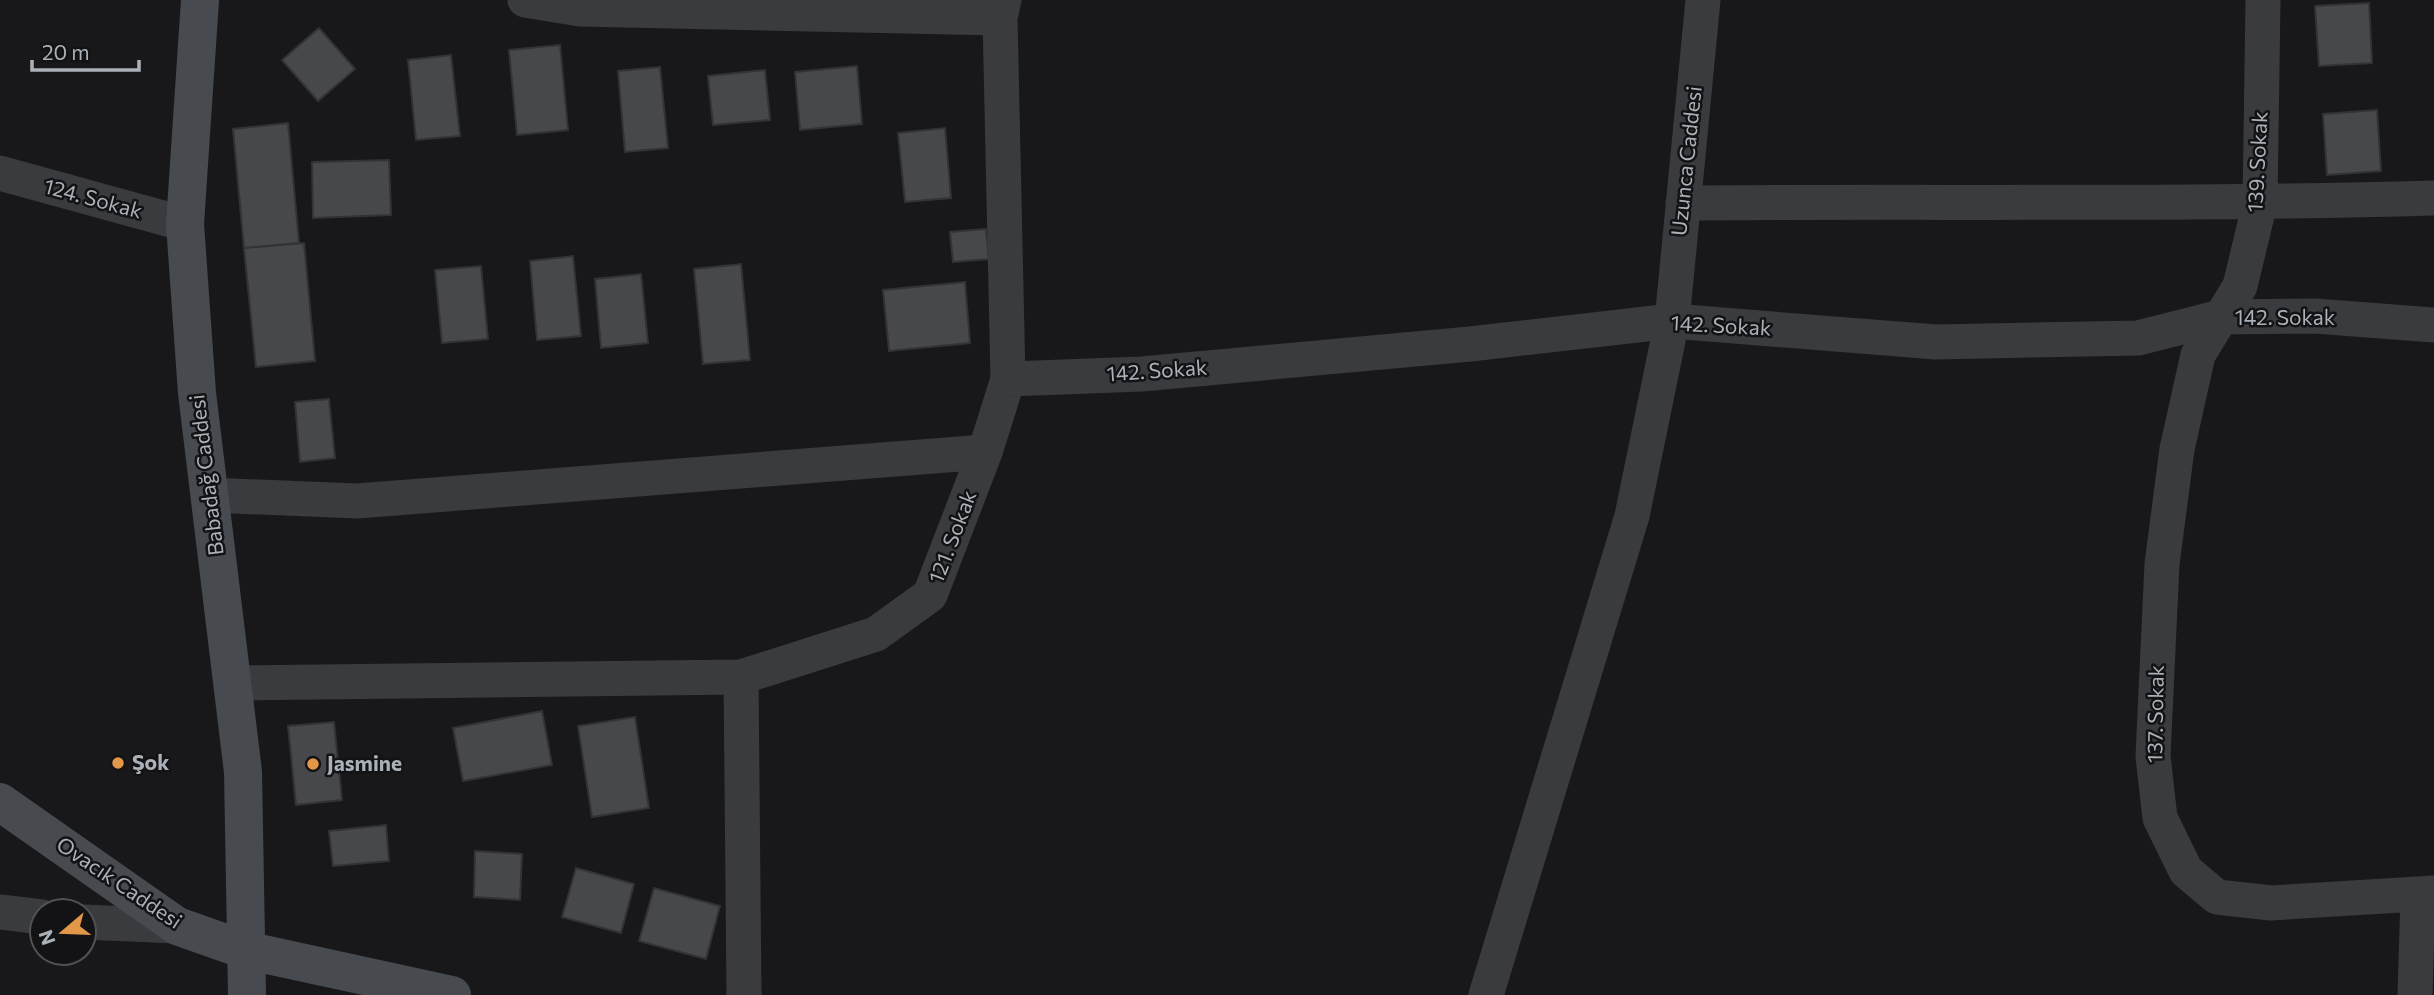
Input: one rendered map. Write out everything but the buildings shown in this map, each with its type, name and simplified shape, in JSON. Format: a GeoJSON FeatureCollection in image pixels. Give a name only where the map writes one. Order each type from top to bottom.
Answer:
{"type":"FeatureCollection","features":[{"type":"Feature","properties":{"kind":"main road","name":"Babadağ Caddesi"},"geometry":{"type":"LineString","coordinates":[[200,0],[185,224],[197,393],[243,772],[247,995]]}},
{"type":"Feature","properties":{"kind":"main road","name":"Ovacık Caddesi"},"geometry":{"type":"LineString","coordinates":[[0,802],[177,926],[246,950],[452,995]]}},
{"type":"Feature","properties":{"kind":"street"},"geometry":{"type":"LineString","coordinates":[[525,0],[581,4],[1002,9]]}},
{"type":"Feature","properties":{"kind":"street","name":"Uzunca Caddesi"},"geometry":{"type":"LineString","coordinates":[[1486,995],[1632,516],[1672,321],[1703,0]]}},
{"type":"Feature","properties":{"kind":"street","name":"139. Sokak"},"geometry":{"type":"LineString","coordinates":[[2221,317],[2240,286],[2260,203],[2263,0]]}},
{"type":"Feature","properties":{"kind":"street","name":"121. Sokak"},"geometry":{"type":"LineString","coordinates":[[232,683],[741,677],[876,634],[930,595],[985,452],[1007,379],[1002,9]]}},
{"type":"Feature","properties":{"kind":"street","name":"124. Sokak"},"geometry":{"type":"LineString","coordinates":[[0,173],[185,224]]}},
{"type":"Feature","properties":{"kind":"street"},"geometry":{"type":"LineString","coordinates":[[1683,203],[2260,203],[2434,198]]}},
{"type":"Feature","properties":{"kind":"street","name":"142. Sokak"},"geometry":{"type":"LineString","coordinates":[[1007,379],[1169,371],[1470,344],[1672,321],[1936,342],[2138,338],[2221,317],[2315,316],[2434,325]]}},
{"type":"Feature","properties":{"kind":"street","name":"137. Sokak"},"geometry":{"type":"LineString","coordinates":[[2221,317],[2199,355],[2177,449],[2162,564],[2152,756],[2160,818],[2186,872],[2217,897],[2271,903],[2426,894]]}},
{"type":"Feature","properties":{"kind":"street"},"geometry":{"type":"LineString","coordinates":[[209,495],[357,501],[985,452]]}},
{"type":"Feature","properties":{"kind":"street"},"geometry":{"type":"LineString","coordinates":[[741,677],[744,995]]}},
{"type":"Feature","properties":{"kind":"street"},"geometry":{"type":"LineString","coordinates":[[2421,980],[2426,894]]}},
{"type":"Feature","properties":{"kind":"street"},"geometry":{"type":"LineString","coordinates":[[0,912],[28,915]]}},
{"type":"Feature","properties":{"kind":"street"},"geometry":{"type":"LineString","coordinates":[[98,923],[177,926]]}},
{"type":"Feature","properties":{"kind":"place","name":"Şok"},"geometry":{"type":"Point","coordinates":[118,763]}},
{"type":"Feature","properties":{"kind":"place","name":"Jasmine"},"geometry":{"type":"Point","coordinates":[313,764]}}]}
